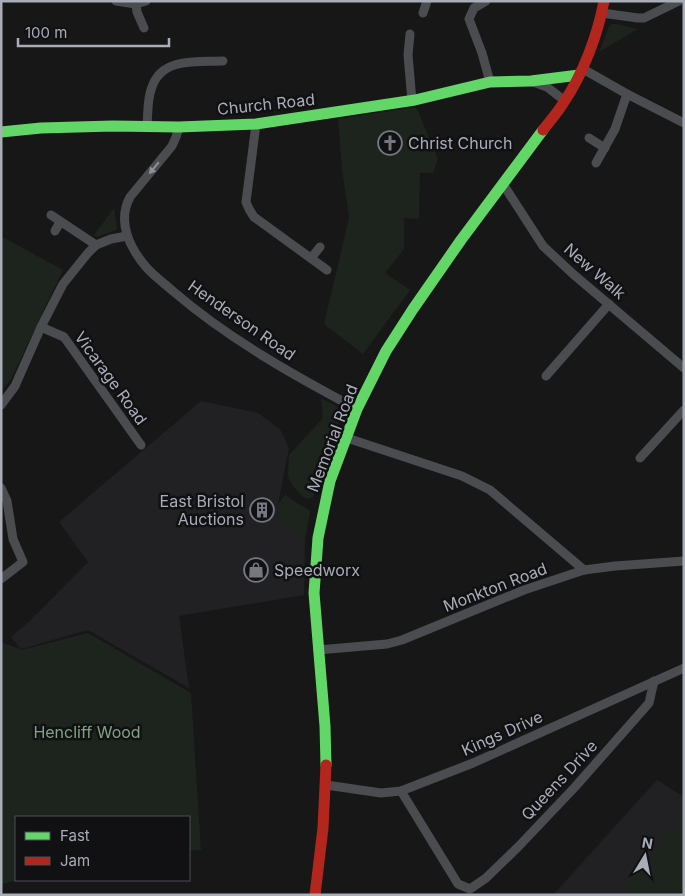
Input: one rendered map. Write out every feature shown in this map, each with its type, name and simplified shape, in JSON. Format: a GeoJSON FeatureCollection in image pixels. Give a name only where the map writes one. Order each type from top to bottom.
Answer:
{"type":"FeatureCollection","features":[{"type":"Feature","properties":{"kind":"street"},"geometry":{"type":"LineString","coordinates":[[119,2],[136,4],[146,1]]}},
{"type":"Feature","properties":{"kind":"street"},"geometry":{"type":"LineString","coordinates":[[423,13],[427,1]]}},
{"type":"Feature","properties":{"kind":"street"},"geometry":{"type":"LineString","coordinates":[[486,1],[474,8],[469,18],[490,82]]}},
{"type":"Feature","properties":{"kind":"street"},"geometry":{"type":"LineString","coordinates":[[603,7],[638,18],[644,18],[679,1]]}},
{"type":"Feature","properties":{"kind":"street"},"geometry":{"type":"LineString","coordinates":[[136,4],[137,12],[144,28]]}},
{"type":"Feature","properties":{"kind":"street","name":"Memorial Road"},"geometry":{"type":"LineString","coordinates":[[315,895],[326,785],[325,726],[314,593],[318,538],[330,481],[357,409],[386,352],[413,309],[565,101],[587,60],[603,7]]}},
{"type":"Feature","properties":{"kind":"street"},"geometry":{"type":"LineString","coordinates":[[410,34],[408,55],[412,100]]}},
{"type":"Feature","properties":{"kind":"street"},"geometry":{"type":"LineString","coordinates":[[148,126],[151,87],[162,72],[182,62],[223,61]]}},
{"type":"Feature","properties":{"kind":"street"},"geometry":{"type":"LineString","coordinates":[[581,72],[684,123]]}},
{"type":"Feature","properties":{"kind":"street","name":"Church Road"},"geometry":{"type":"LineString","coordinates":[[1,132],[41,128],[179,127],[256,124],[412,100],[490,82],[531,81],[581,72]]}},
{"type":"Feature","properties":{"kind":"street","name":"Church Road"},"geometry":{"type":"LineString","coordinates":[[531,81],[547,87],[565,101]]}},
{"type":"Feature","properties":{"kind":"street"},"geometry":{"type":"LineString","coordinates":[[596,163],[615,129],[628,94]]}},
{"type":"Feature","properties":{"kind":"street"},"geometry":{"type":"LineString","coordinates":[[256,124],[246,202],[249,209],[254,217],[327,270]]}},
{"type":"Feature","properties":{"kind":"street"},"geometry":{"type":"LineString","coordinates":[[1,404],[15,386],[41,327],[64,284],[96,245],[111,239],[127,236],[124,224],[124,209],[130,197],[172,146],[179,127]]}},
{"type":"Feature","properties":{"kind":"street"},"geometry":{"type":"LineString","coordinates":[[589,138],[605,148]]}},
{"type":"Feature","properties":{"kind":"street","name":"New Walk"},"geometry":{"type":"LineString","coordinates":[[503,184],[544,246],[573,274],[684,368]]}},
{"type":"Feature","properties":{"kind":"street"},"geometry":{"type":"LineString","coordinates":[[51,216],[96,245]]}},
{"type":"Feature","properties":{"kind":"street"},"geometry":{"type":"LineString","coordinates":[[55,231],[60,222]]}},
{"type":"Feature","properties":{"kind":"street","name":"Henderson Road"},"geometry":{"type":"LineString","coordinates":[[127,236],[132,248],[146,267],[195,310],[251,348],[357,409]]}},
{"type":"Feature","properties":{"kind":"street"},"geometry":{"type":"LineString","coordinates":[[311,258],[320,247]]}},
{"type":"Feature","properties":{"kind":"street"},"geometry":{"type":"LineString","coordinates":[[546,376],[609,304]]}},
{"type":"Feature","properties":{"kind":"street","name":"Vicarage Road"},"geometry":{"type":"LineString","coordinates":[[41,327],[64,337],[141,445]]}},
{"type":"Feature","properties":{"kind":"street"},"geometry":{"type":"LineString","coordinates":[[640,458],[684,410]]}},
{"type":"Feature","properties":{"kind":"street"},"geometry":{"type":"LineString","coordinates":[[347,438],[462,476],[490,490],[584,570]]}},
{"type":"Feature","properties":{"kind":"street"},"geometry":{"type":"LineString","coordinates":[[1,488],[7,501],[12,539],[22,562],[1,579]]}},
{"type":"Feature","properties":{"kind":"street","name":"Monkton Road"},"geometry":{"type":"LineString","coordinates":[[318,650],[387,644],[402,640],[524,590],[584,570],[684,561]]}},
{"type":"Feature","properties":{"kind":"street","name":"Kings Drive"},"geometry":{"type":"LineString","coordinates":[[326,785],[381,794],[401,791],[473,763],[684,668]]}},
{"type":"Feature","properties":{"kind":"street","name":"Queens Drive"},"geometry":{"type":"LineString","coordinates":[[401,791],[458,884],[470,889],[486,878],[519,846],[575,787],[649,703],[654,681]]}},
{"type":"Feature","properties":{"kind":"shaded area"},"geometry":{"type":"Polygon","coordinates":[[[201,401],[258,413],[280,429],[289,448],[277,518],[305,540],[304,595],[179,616],[189,688],[88,630],[21,649],[11,637],[31,620],[88,562],[59,522],[201,401]]]}},
{"type":"Feature","properties":{"kind":"shaded area"},"geometry":{"type":"Polygon","coordinates":[[[657,780],[684,797],[684,895],[553,895],[657,780]]]}},
{"type":"Feature","properties":{"kind":"green space"},"geometry":{"type":"Polygon","coordinates":[[[612,24],[638,29],[599,52],[609,27],[612,24]]]}},
{"type":"Feature","properties":{"kind":"green space"},"geometry":{"type":"Polygon","coordinates":[[[414,107],[417,109],[438,159],[433,173],[420,173],[419,219],[404,218],[404,249],[385,273],[410,290],[363,354],[324,324],[349,218],[342,169],[338,119],[414,107]]]}},
{"type":"Feature","properties":{"kind":"green space"},"geometry":{"type":"Polygon","coordinates":[[[114,208],[116,230],[97,237],[94,235],[114,208]]]}},
{"type":"Feature","properties":{"kind":"green space"},"geometry":{"type":"Polygon","coordinates":[[[1,236],[63,270],[11,379],[1,391],[1,236]]]}},
{"type":"Feature","properties":{"kind":"green space"},"geometry":{"type":"Polygon","coordinates":[[[321,398],[336,406],[341,414],[341,419],[329,444],[313,497],[309,499],[300,494],[289,479],[289,455],[323,418],[321,398]]]}},
{"type":"Feature","properties":{"kind":"green space"},"geometry":{"type":"Polygon","coordinates":[[[286,495],[310,512],[305,540],[277,518],[278,504],[286,495]]]}},
{"type":"Feature","properties":{"kind":"green space","name":"Hencliff Wood"},"geometry":{"type":"Polygon","coordinates":[[[88,633],[191,693],[201,850],[190,851],[190,816],[15,816],[16,881],[1,884],[1,642],[22,650],[88,633]]]}},
{"type":"Feature","properties":{"kind":"green space"},"geometry":{"type":"Polygon","coordinates":[[[684,816],[684,895],[619,895],[684,816]]]}},
{"type":"Feature","properties":{"kind":"traffic: fast"},"geometry":{"type":"LineString","coordinates":[[1,132],[41,128],[179,127],[256,124],[415,100],[490,82],[531,81],[579,75]]}},
{"type":"Feature","properties":{"kind":"traffic: fast"},"geometry":{"type":"LineString","coordinates":[[326,765],[325,726],[314,593],[318,538],[330,481],[357,409],[386,351],[461,240],[543,130]]}},
{"type":"Feature","properties":{"kind":"traffic: jam"},"geometry":{"type":"LineString","coordinates":[[543,130],[562,106],[583,66],[594,40],[604,1]]}},
{"type":"Feature","properties":{"kind":"traffic: jam"},"geometry":{"type":"LineString","coordinates":[[315,895],[323,828],[326,765]]}},
{"type":"Feature","properties":{"kind":"place","name":"Christ Church"},"geometry":{"type":"Point","coordinates":[390,143]}},
{"type":"Feature","properties":{"kind":"place","name":"East Bristol Auctions"},"geometry":{"type":"Point","coordinates":[262,510]}},
{"type":"Feature","properties":{"kind":"place","name":"Speedworx"},"geometry":{"type":"Point","coordinates":[256,570]}}]}
